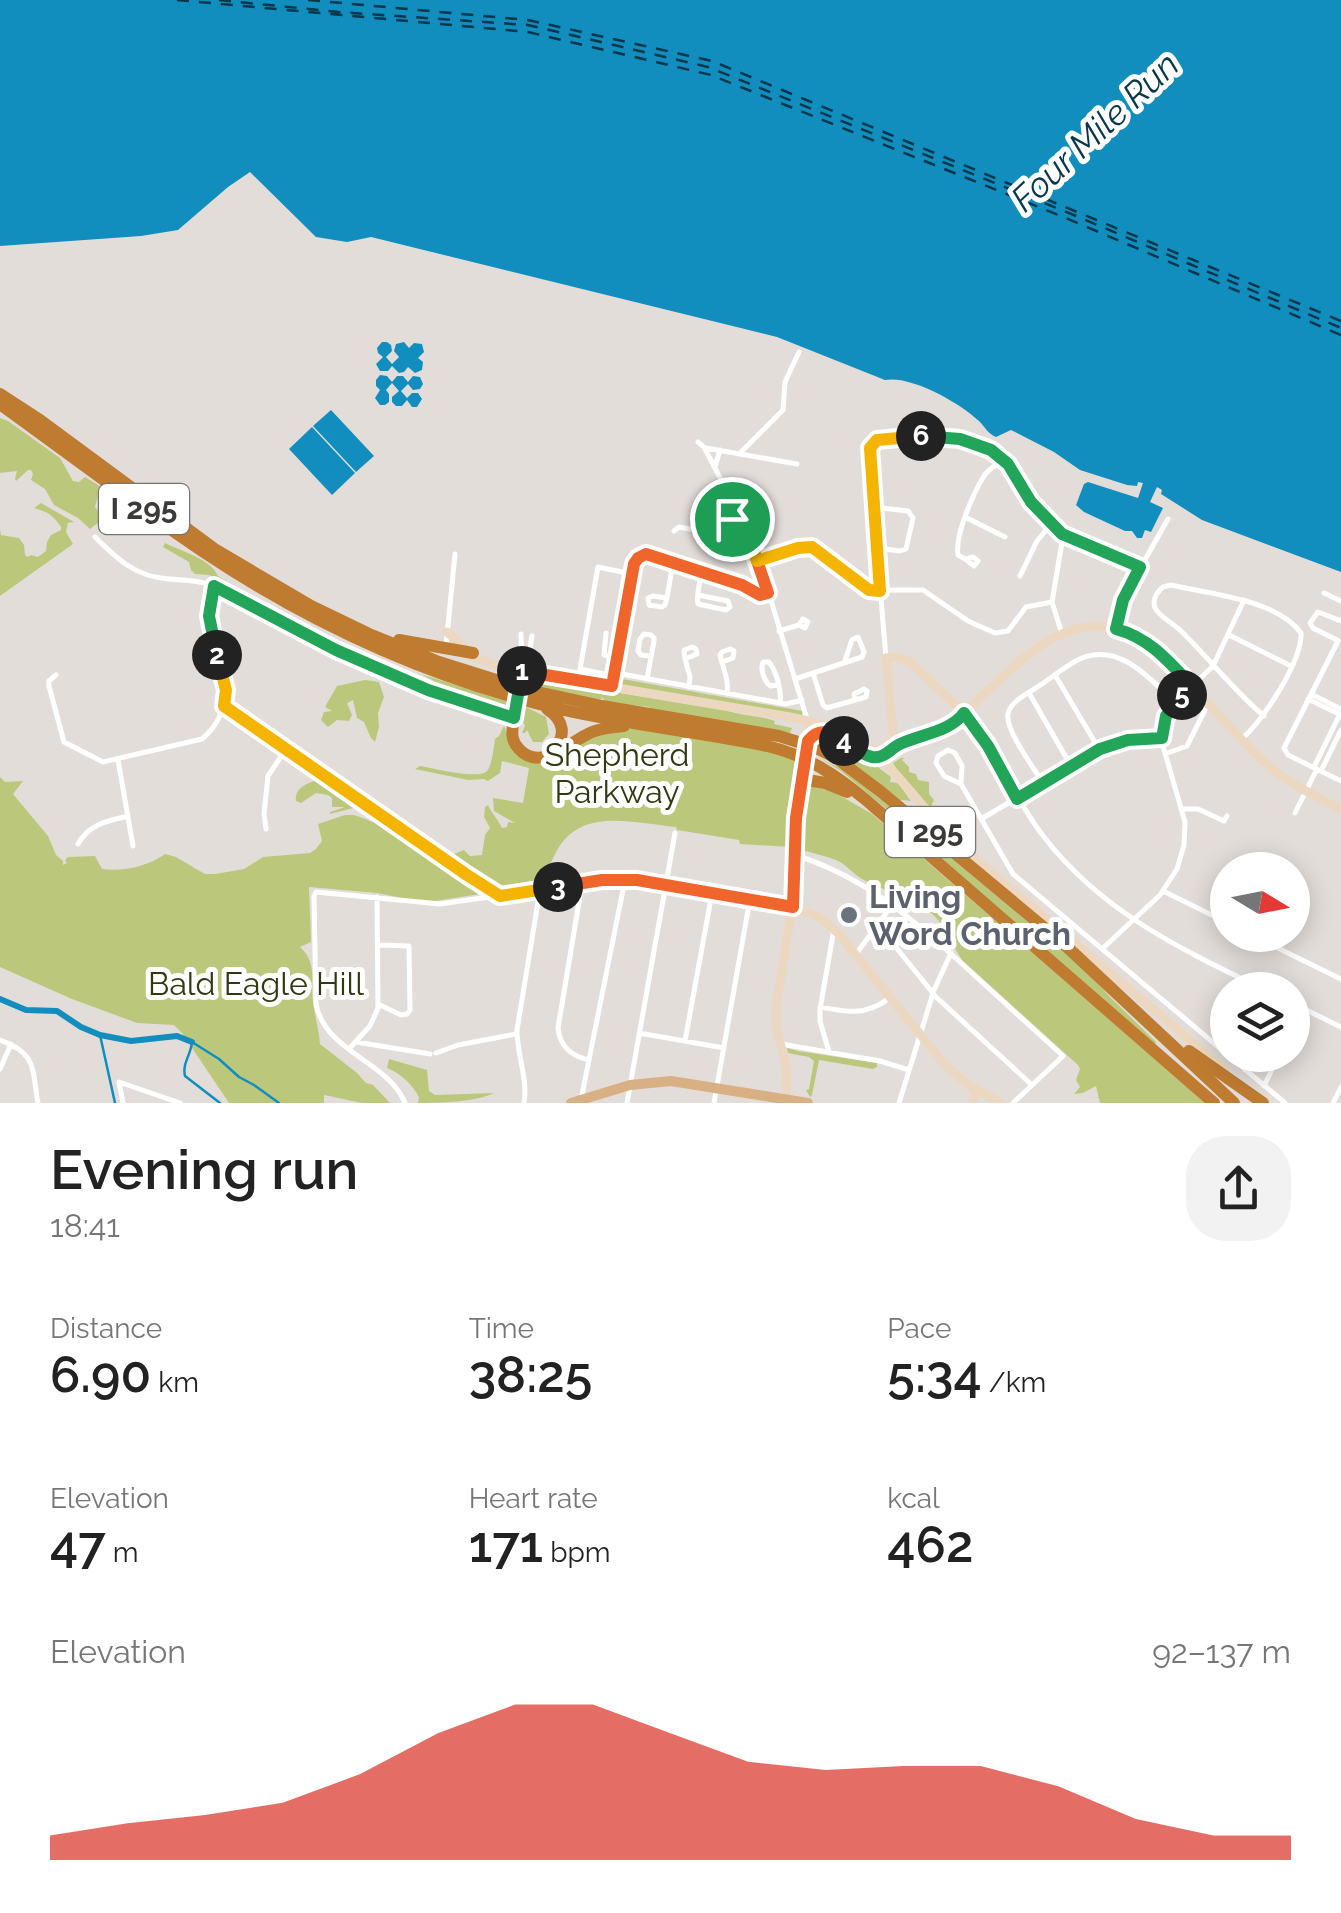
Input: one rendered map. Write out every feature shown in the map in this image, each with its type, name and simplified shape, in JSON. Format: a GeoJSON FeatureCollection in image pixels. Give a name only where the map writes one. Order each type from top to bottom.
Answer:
{"type":"FeatureCollection","features":[{"type":"Feature","properties":{"kind":"highway","name":"I 295"},"geometry":{"type":"LineString","coordinates":[[0,394],[89,452],[108,472],[198,538],[291,595],[398,647],[519,696],[779,736],[842,762],[1040,924],[1234,1103]]}},
{"type":"Feature","properties":{"kind":"highway","name":"I 295"},"geometry":{"type":"LineString","coordinates":[[0,404],[261,593],[350,640],[469,684],[598,717],[806,750],[1214,1103]]}},
{"type":"Feature","properties":{"kind":"highway"},"geometry":{"type":"LineString","coordinates":[[291,595],[376,633],[473,653]]}},
{"type":"Feature","properties":{"kind":"highway"},"geometry":{"type":"LineString","coordinates":[[515,719],[516,739],[527,752],[546,754],[559,743],[562,731],[558,717],[519,696]]}},
{"type":"Feature","properties":{"kind":"highway"},"geometry":{"type":"LineString","coordinates":[[515,719],[512,733],[516,746],[535,758],[548,757],[586,735],[612,727],[696,734]]}},
{"type":"Feature","properties":{"kind":"highway"},"geometry":{"type":"LineString","coordinates":[[802,779],[845,791],[899,829]]}},
{"type":"Feature","properties":{"kind":"highway"},"geometry":{"type":"LineString","coordinates":[[937,823],[1040,924]]}},
{"type":"Feature","properties":{"kind":"highway"},"geometry":{"type":"LineString","coordinates":[[1117,993],[1190,1052],[1263,1103]]}},
{"type":"Feature","properties":{"kind":"highway"},"geometry":{"type":"LineString","coordinates":[[1100,1004],[1201,1103]]}},
{"type":"Feature","properties":{"kind":"main road"},"geometry":{"type":"LineString","coordinates":[[578,1102],[630,1085],[671,1081],[808,1103]]}},
{"type":"Feature","properties":{"kind":"street"},"geometry":{"type":"LineString","coordinates":[[740,454],[782,412],[785,381],[799,352]]}},
{"type":"Feature","properties":{"kind":"street"},"geometry":{"type":"LineString","coordinates":[[895,737],[873,507],[871,444],[919,436],[950,437],[979,445],[1003,459],[1028,498],[1063,536],[1140,567]]}},
{"type":"Feature","properties":{"kind":"street"},"geometry":{"type":"LineString","coordinates":[[698,442],[732,501],[738,531],[750,540],[809,724],[796,818],[793,907],[776,1006],[776,1027],[787,1070],[786,1101]]}},
{"type":"Feature","properties":{"kind":"street"},"geometry":{"type":"LineString","coordinates":[[704,447],[797,464]]}},
{"type":"Feature","properties":{"kind":"street"},"geometry":{"type":"LineString","coordinates":[[715,467],[720,450]]}},
{"type":"Feature","properties":{"kind":"street"},"geometry":{"type":"LineString","coordinates":[[965,559],[958,555],[957,548],[971,500],[985,475],[1003,459]]}},
{"type":"Feature","properties":{"kind":"street"},"geometry":{"type":"LineString","coordinates":[[873,507],[910,512],[913,518],[906,549],[877,548]]}},
{"type":"Feature","properties":{"kind":"street"},"geometry":{"type":"LineString","coordinates":[[966,517],[1005,536]]}},
{"type":"Feature","properties":{"kind":"street"},"geometry":{"type":"LineString","coordinates":[[1116,629],[1123,600],[1168,519]]}},
{"type":"Feature","properties":{"kind":"street"},"geometry":{"type":"LineString","coordinates":[[726,535],[734,521]]}},
{"type":"Feature","properties":{"kind":"street"},"geometry":{"type":"LineString","coordinates":[[1020,576],[1051,524]]}},
{"type":"Feature","properties":{"kind":"street"},"geometry":{"type":"LineString","coordinates":[[674,530],[679,527],[750,540]]}},
{"type":"Feature","properties":{"kind":"street"},"geometry":{"type":"LineString","coordinates":[[1062,634],[1052,602],[1063,536]]}},
{"type":"Feature","properties":{"kind":"street"},"geometry":{"type":"LineString","coordinates":[[95,537],[136,572],[214,586],[336,650],[428,690],[515,719],[530,664],[521,634]]}},
{"type":"Feature","properties":{"kind":"street"},"geometry":{"type":"LineString","coordinates":[[757,561],[812,547],[869,590],[924,590],[968,621],[998,634],[1008,631],[1026,607],[1052,602]]}},
{"type":"Feature","properties":{"kind":"street"},"geometry":{"type":"LineString","coordinates":[[455,554],[446,649],[500,667],[526,671],[647,679],[780,703],[803,700]]}},
{"type":"Feature","properties":{"kind":"street"},"geometry":{"type":"LineString","coordinates":[[614,678],[634,564],[642,556],[650,554],[742,585],[760,595],[768,593]]}},
{"type":"Feature","properties":{"kind":"street"},"geometry":{"type":"LineString","coordinates":[[667,598],[673,562]]}},
{"type":"Feature","properties":{"kind":"street"},"geometry":{"type":"LineString","coordinates":[[632,579],[622,572],[598,567],[580,669],[841,732],[870,749],[884,751]]}},
{"type":"Feature","properties":{"kind":"street"},"geometry":{"type":"LineString","coordinates":[[698,596],[728,601],[730,607],[726,610],[699,605],[698,596],[702,572]]}},
{"type":"Feature","properties":{"kind":"street"},"geometry":{"type":"LineString","coordinates":[[1242,740],[1264,716],[1300,650],[1301,633],[1288,620],[1244,600],[1171,584],[1162,586],[1154,604],[1156,610],[1264,716]]}},
{"type":"Feature","properties":{"kind":"street"},"geometry":{"type":"LineString","coordinates":[[56,675],[48,686],[64,742],[97,760],[118,760],[202,739],[224,706],[226,690],[209,616],[214,586]]}},
{"type":"Feature","properties":{"kind":"street"},"geometry":{"type":"LineString","coordinates":[[1324,593],[1341,601]]}},
{"type":"Feature","properties":{"kind":"street"},"geometry":{"type":"LineString","coordinates":[[1102,949],[1163,891],[1174,875],[1185,836],[1182,809],[1162,738],[1166,716],[1175,702],[1213,666],[1244,600]]}},
{"type":"Feature","properties":{"kind":"street"},"geometry":{"type":"LineString","coordinates":[[1341,621],[1318,612],[1310,623],[1340,642],[1284,748],[1288,755],[1341,782]]}},
{"type":"Feature","properties":{"kind":"street"},"geometry":{"type":"LineString","coordinates":[[781,631],[799,625]]}},
{"type":"Feature","properties":{"kind":"street"},"geometry":{"type":"LineString","coordinates":[[809,724],[869,756],[960,719],[1040,647],[1062,634],[1085,628],[1116,629],[1137,636],[1154,648],[1277,772],[1341,809]]}},
{"type":"Feature","properties":{"kind":"street"},"geometry":{"type":"LineString","coordinates":[[447,632],[473,653],[526,671]]}},
{"type":"Feature","properties":{"kind":"street"},"geometry":{"type":"LineString","coordinates":[[606,633],[604,655],[617,660]]}},
{"type":"Feature","properties":{"kind":"street"},"geometry":{"type":"LineString","coordinates":[[647,679],[651,656],[654,638],[644,634],[638,651],[651,656]]}},
{"type":"Feature","properties":{"kind":"street"},"geometry":{"type":"LineString","coordinates":[[1229,634],[1291,666]]}},
{"type":"Feature","properties":{"kind":"street"},"geometry":{"type":"LineString","coordinates":[[511,666],[526,654],[532,636]]}},
{"type":"Feature","properties":{"kind":"street"},"geometry":{"type":"LineString","coordinates":[[796,679],[844,662],[864,654],[858,637],[852,640],[844,662]]}},
{"type":"Feature","properties":{"kind":"street"},"geometry":{"type":"LineString","coordinates":[[1043,783],[1009,726],[1008,715],[1011,707],[1028,693],[1084,657],[1116,657],[1139,669],[1175,702]]}},
{"type":"Feature","properties":{"kind":"street"},"geometry":{"type":"LineString","coordinates":[[685,658],[689,687]]}},
{"type":"Feature","properties":{"kind":"street"},"geometry":{"type":"LineString","coordinates":[[886,658],[910,662],[957,704],[1042,834],[1097,893],[1176,946],[1229,972]]}},
{"type":"Feature","properties":{"kind":"street"},"geometry":{"type":"LineString","coordinates":[[722,662],[727,694]]}},
{"type":"Feature","properties":{"kind":"street"},"geometry":{"type":"LineString","coordinates":[[778,684],[768,685],[763,662],[771,663],[778,684],[781,694],[780,703]]}},
{"type":"Feature","properties":{"kind":"street"},"geometry":{"type":"LineString","coordinates":[[813,673],[825,708],[855,700]]}},
{"type":"Feature","properties":{"kind":"street"},"geometry":{"type":"LineString","coordinates":[[1055,675],[1099,749]]}},
{"type":"Feature","properties":{"kind":"street"},"geometry":{"type":"LineString","coordinates":[[1028,693],[1070,766]]}},
{"type":"Feature","properties":{"kind":"street"},"geometry":{"type":"LineString","coordinates":[[1295,813],[1340,714],[1310,697]]}},
{"type":"Feature","properties":{"kind":"street"},"geometry":{"type":"LineString","coordinates":[[1165,754],[1187,746],[1208,704]]}},
{"type":"Feature","properties":{"kind":"street"},"geometry":{"type":"LineString","coordinates":[[224,706],[500,896]]}},
{"type":"Feature","properties":{"kind":"street"},"geometry":{"type":"LineString","coordinates":[[1317,769],[1341,730]]}},
{"type":"Feature","properties":{"kind":"street"},"geometry":{"type":"LineString","coordinates":[[806,750],[816,733],[830,733]]}},
{"type":"Feature","properties":{"kind":"street"},"geometry":{"type":"LineString","coordinates":[[884,751],[895,737],[902,735],[907,742]]}},
{"type":"Feature","properties":{"kind":"street"},"geometry":{"type":"LineString","coordinates":[[981,819],[1099,749],[1128,740],[1162,738]]}},
{"type":"Feature","properties":{"kind":"street"},"geometry":{"type":"LineString","coordinates":[[266,829],[268,776],[286,750]]}},
{"type":"Feature","properties":{"kind":"street"},"geometry":{"type":"LineString","coordinates":[[961,784],[962,768],[955,753],[949,750],[939,755],[936,763],[942,774],[961,784],[1011,873],[1210,1040]]}},
{"type":"Feature","properties":{"kind":"street"},"geometry":{"type":"LineString","coordinates":[[884,751],[890,767],[937,823],[1008,888],[1263,1103]]}},
{"type":"Feature","properties":{"kind":"street"},"geometry":{"type":"LineString","coordinates":[[118,760],[133,846]]}},
{"type":"Feature","properties":{"kind":"street"},"geometry":{"type":"LineString","coordinates":[[1182,809],[1195,808],[1224,821],[1227,816]]}},
{"type":"Feature","properties":{"kind":"street"},"geometry":{"type":"LineString","coordinates":[[78,844],[98,823],[128,816]]}},
{"type":"Feature","properties":{"kind":"street"},"geometry":{"type":"LineString","coordinates":[[627,1103],[675,833]]}},
{"type":"Feature","properties":{"kind":"street"},"geometry":{"type":"LineString","coordinates":[[795,855],[846,876],[893,904],[1062,1056],[1013,1103]]}},
{"type":"Feature","properties":{"kind":"street"},"geometry":{"type":"LineString","coordinates":[[578,1102],[590,1060],[625,880]]}},
{"type":"Feature","properties":{"kind":"street"},"geometry":{"type":"LineString","coordinates":[[405,1103],[395,1086],[324,1026],[316,1009],[314,895],[318,892],[440,904],[625,880],[793,907],[819,917],[834,929],[946,1066],[1000,1103]]}},
{"type":"Feature","properties":{"kind":"street"},"geometry":{"type":"LineString","coordinates":[[582,884],[558,1028],[566,1048],[575,1056],[590,1060]]}},
{"type":"Feature","properties":{"kind":"street"},"geometry":{"type":"LineString","coordinates":[[524,1103],[526,1079],[513,1034],[540,890]]}},
{"type":"Feature","properties":{"kind":"street"},"geometry":{"type":"LineString","coordinates":[[1163,891],[1210,914]]}},
{"type":"Feature","properties":{"kind":"street"},"geometry":{"type":"LineString","coordinates":[[685,1041],[712,892]]}},
{"type":"Feature","properties":{"kind":"street"},"geometry":{"type":"LineString","coordinates":[[349,1049],[373,1022],[378,1004],[377,898]]}},
{"type":"Feature","properties":{"kind":"street"},"geometry":{"type":"LineString","coordinates":[[714,1103],[750,900]]}},
{"type":"Feature","properties":{"kind":"street"},"geometry":{"type":"LineString","coordinates":[[856,954],[893,904]]}},
{"type":"Feature","properties":{"kind":"street"},"geometry":{"type":"LineString","coordinates":[[878,925],[933,994],[1032,1085]]}},
{"type":"Feature","properties":{"kind":"street"},"geometry":{"type":"LineString","coordinates":[[829,1052],[820,1007],[834,929]]}},
{"type":"Feature","properties":{"kind":"street"},"geometry":{"type":"LineString","coordinates":[[378,944],[409,947],[410,1011],[402,1015],[378,1004]]}},
{"type":"Feature","properties":{"kind":"street"},"geometry":{"type":"LineString","coordinates":[[1286,952],[1341,979]]}},
{"type":"Feature","properties":{"kind":"street"},"geometry":{"type":"LineString","coordinates":[[899,1103],[950,953]]}},
{"type":"Feature","properties":{"kind":"street"},"geometry":{"type":"LineString","coordinates":[[820,1007],[861,1012],[891,997]]}},
{"type":"Feature","properties":{"kind":"street"},"geometry":{"type":"LineString","coordinates":[[1310,1012],[1341,1027]]}},
{"type":"Feature","properties":{"kind":"street"},"geometry":{"type":"LineString","coordinates":[[640,1033],[724,1048]]}},
{"type":"Feature","properties":{"kind":"street"},"geometry":{"type":"LineString","coordinates":[[356,1042],[433,1053],[513,1034]]}},
{"type":"Feature","properties":{"kind":"street"},"geometry":{"type":"LineString","coordinates":[[362,1035],[370,1043]]}},
{"type":"Feature","properties":{"kind":"street"},"geometry":{"type":"LineString","coordinates":[[0,1040],[24,1052],[31,1064],[38,1103]]}},
{"type":"Feature","properties":{"kind":"street"},"geometry":{"type":"LineString","coordinates":[[0,1068],[11,1044]]}},
{"type":"Feature","properties":{"kind":"street"},"geometry":{"type":"LineString","coordinates":[[781,1044],[910,1070]]}},
{"type":"Feature","properties":{"kind":"street"},"geometry":{"type":"LineString","coordinates":[[1247,1072],[1285,1103]]}},
{"type":"Feature","properties":{"kind":"street"},"geometry":{"type":"LineString","coordinates":[[1264,1086],[1271,1072]]}},
{"type":"Feature","properties":{"kind":"street"},"geometry":{"type":"LineString","coordinates":[[123,1103],[120,1082],[180,1103]]}},
{"type":"Feature","properties":{"kind":"street"},"geometry":{"type":"LineString","coordinates":[[970,1085],[976,1094],[972,1103]]}},
{"type":"Feature","properties":{"kind":"street"},"geometry":{"type":"LineString","coordinates":[[1333,1103],[1341,1088]]}},
{"type":"Feature","properties":{"kind":"green space"},"geometry":{"type":"Polygon","coordinates":[[[0,418],[60,458],[73,481],[85,477],[111,493],[107,501],[101,494],[98,496],[95,507],[104,518],[90,529],[54,505],[45,489],[31,480],[31,470],[16,481],[17,471],[0,473],[0,418]]]}},
{"type":"Feature","properties":{"kind":"green space"},"geometry":{"type":"Polygon","coordinates":[[[41,503],[74,522],[68,523],[66,532],[73,544],[0,596],[0,529],[1,535],[19,538],[28,557],[38,557],[46,551],[51,535],[61,530],[53,517],[34,508],[41,503]]]}},
{"type":"Feature","properties":{"kind":"green space"},"geometry":{"type":"Polygon","coordinates":[[[165,543],[203,560],[218,576],[287,616],[253,603],[209,575],[195,574],[189,562],[163,547],[165,543]]]}},
{"type":"Feature","properties":{"kind":"green space"},"geometry":{"type":"Polygon","coordinates":[[[421,674],[512,703],[512,709],[507,712],[452,693],[420,679],[436,682],[421,674]]]}},
{"type":"Feature","properties":{"kind":"green space"},"geometry":{"type":"Polygon","coordinates":[[[528,678],[725,710],[792,728],[790,733],[607,702],[526,684],[528,678]]]}},
{"type":"Feature","properties":{"kind":"green space","name":"Shepherd Parkway"},"geometry":{"type":"Polygon","coordinates":[[[617,678],[802,711],[802,716],[617,684],[617,678]]]}},
{"type":"Feature","properties":{"kind":"green space"},"geometry":{"type":"Polygon","coordinates":[[[365,680],[379,682],[384,697],[375,742],[364,722],[357,718],[353,700],[347,703],[352,715],[349,721],[337,720],[328,727],[321,720],[324,712],[332,711],[325,707],[337,686],[365,680]]]}},
{"type":"Feature","properties":{"kind":"green space"},"geometry":{"type":"Polygon","coordinates":[[[522,705],[546,717],[549,734],[542,742],[533,742],[527,730],[522,733],[522,705]]]}},
{"type":"Feature","properties":{"kind":"green space","name":"Bald Eagle Hill"},"geometry":{"type":"Polygon","coordinates":[[[615,724],[781,753],[800,762],[791,847],[740,844],[739,840],[676,827],[599,822],[569,835],[557,850],[548,872],[545,868],[531,886],[416,904],[377,893],[309,887],[311,942],[300,947],[311,966],[320,1044],[390,1103],[362,1103],[324,1095],[324,1103],[229,1103],[174,1025],[137,1023],[0,967],[0,777],[5,782],[23,781],[13,794],[48,836],[63,865],[68,857],[95,856],[102,869],[127,869],[165,854],[205,874],[215,874],[244,869],[263,857],[310,853],[322,841],[318,824],[354,815],[407,838],[453,871],[462,868],[439,849],[482,855],[490,828],[484,817],[485,807],[488,805],[502,828],[508,822],[515,823],[494,811],[493,798],[523,803],[529,768],[502,761],[500,773],[488,781],[415,769],[420,766],[465,774],[487,771],[495,739],[504,726],[519,754],[531,762],[549,764],[554,754],[615,724]]]}},
{"type":"Feature","properties":{"kind":"green space"},"geometry":{"type":"Polygon","coordinates":[[[819,735],[871,762],[891,777],[890,782],[898,783],[911,801],[900,800],[814,740],[819,735]]]}},
{"type":"Feature","properties":{"kind":"green space"},"geometry":{"type":"Polygon","coordinates":[[[818,757],[867,788],[1088,972],[1156,1042],[1154,1047],[890,812],[818,757]]]}},
{"type":"Feature","properties":{"kind":"green space"},"geometry":{"type":"Polygon","coordinates":[[[901,758],[918,780],[929,782],[929,794],[934,800],[931,806],[971,849],[968,851],[896,768],[893,763],[901,758]]]}},
{"type":"Feature","properties":{"kind":"green space"},"geometry":{"type":"Polygon","coordinates":[[[317,780],[391,826],[353,808],[330,814],[345,807],[332,807],[328,795],[316,793],[301,803],[296,801],[299,790],[317,780]]]}},
{"type":"Feature","properties":{"kind":"green space"},"geometry":{"type":"Polygon","coordinates":[[[803,787],[834,792],[872,814],[1206,1103],[1100,1103],[1096,1086],[1074,1094],[1080,1087],[1076,1080],[1078,1065],[962,960],[939,935],[944,928],[937,918],[918,904],[862,879],[840,862],[797,848],[803,787]]]}},
{"type":"Feature","properties":{"kind":"green space"},"geometry":{"type":"Polygon","coordinates":[[[787,1048],[877,1063],[877,1067],[819,1060],[810,1097],[806,1090],[814,1061],[788,1053],[787,1048]]]}},
{"type":"Feature","properties":{"kind":"green space"},"geometry":{"type":"Polygon","coordinates":[[[389,1059],[427,1070],[429,1091],[435,1095],[494,1093],[468,1100],[418,1103],[419,1097],[409,1083],[387,1068],[389,1059]]]}},
{"type":"Feature","properties":{"kind":"water","name":"Four Mile Run"},"geometry":{"type":"Polygon","coordinates":[[[0,0],[1341,0],[1341,572],[1202,520],[1161,494],[1157,487],[1150,502],[1163,508],[1151,532],[1145,530],[1142,538],[1137,538],[1132,531],[1076,505],[1088,482],[1138,498],[1143,483],[1127,485],[1080,470],[1011,430],[996,437],[971,414],[935,392],[908,382],[885,380],[777,337],[371,237],[347,242],[316,237],[250,172],[178,230],[0,246],[0,0]]]}},
{"type":"Feature","properties":{"kind":"water"},"geometry":{"type":"Polygon","coordinates":[[[382,342],[391,345],[392,351],[386,357],[392,364],[399,357],[394,351],[396,344],[404,342],[409,348],[414,343],[422,344],[424,352],[418,358],[423,362],[422,370],[415,373],[408,367],[399,373],[392,366],[388,371],[380,371],[376,364],[383,357],[377,348],[382,342]]]}},
{"type":"Feature","properties":{"kind":"water"},"geometry":{"type":"Polygon","coordinates":[[[380,375],[392,382],[397,376],[408,382],[413,376],[420,377],[420,389],[413,390],[408,384],[401,391],[407,398],[418,393],[422,399],[417,407],[407,400],[396,406],[392,397],[399,391],[392,383],[386,390],[389,402],[380,405],[375,398],[380,390],[376,380],[380,375]]]}},
{"type":"Feature","properties":{"kind":"water"},"geometry":{"type":"Polygon","coordinates":[[[331,410],[374,456],[356,472],[313,426],[331,410]]]}},
{"type":"Feature","properties":{"kind":"water"},"geometry":{"type":"Polygon","coordinates":[[[312,427],[355,473],[332,495],[289,449],[312,427]]]}},
{"type":"Feature","properties":{"kind":"waterway"},"geometry":{"type":"LineString","coordinates":[[0,999],[26,1010],[57,1011],[100,1035],[131,1041],[177,1036],[192,1042]]}},
{"type":"Feature","properties":{"kind":"waterway"},"geometry":{"type":"LineString","coordinates":[[100,1035],[115,1103]]}},
{"type":"Feature","properties":{"kind":"waterway"},"geometry":{"type":"LineString","coordinates":[[220,1103],[185,1076],[192,1042],[279,1103]]}},
{"type":"Feature","properties":{"kind":"ferry route"},"geometry":{"type":"LineString","coordinates":[[177,0],[528,32],[711,75],[1061,216],[1341,335]]}},
{"type":"Feature","properties":{"kind":"ferry route"},"geometry":{"type":"LineString","coordinates":[[219,0],[528,25],[708,67],[1341,328]]}},
{"type":"Feature","properties":{"kind":"ferry route"},"geometry":{"type":"LineString","coordinates":[[308,0],[528,20],[712,61],[1341,321]]}},
{"type":"Feature","properties":{"kind":"place","name":"Living Word Church"},"geometry":{"type":"Point","coordinates":[849,915]}},
{"type":"Feature","properties":{"kind":"route"},"geometry":{"type":"LineString","coordinates":[[732,519],[726,535],[750,540],[757,561],[812,547],[869,590],[880,591],[871,444],[927,436],[979,445],[1008,464],[1031,502],[1054,528],[1072,540],[1140,567],[1119,610],[1116,629],[1137,636],[1154,648],[1192,686],[1168,711],[1162,738],[1128,740],[1100,749],[1017,799],[988,746],[964,713],[960,719],[876,758],[830,733],[816,733],[808,741],[796,818],[793,907],[625,880],[500,896],[224,706],[226,690],[209,616],[214,586],[336,650],[428,690],[514,718],[522,671],[612,686],[634,564],[642,556],[650,554],[742,585],[760,595],[768,593],[763,574],[757,561],[750,540],[732,519]]}}]}
